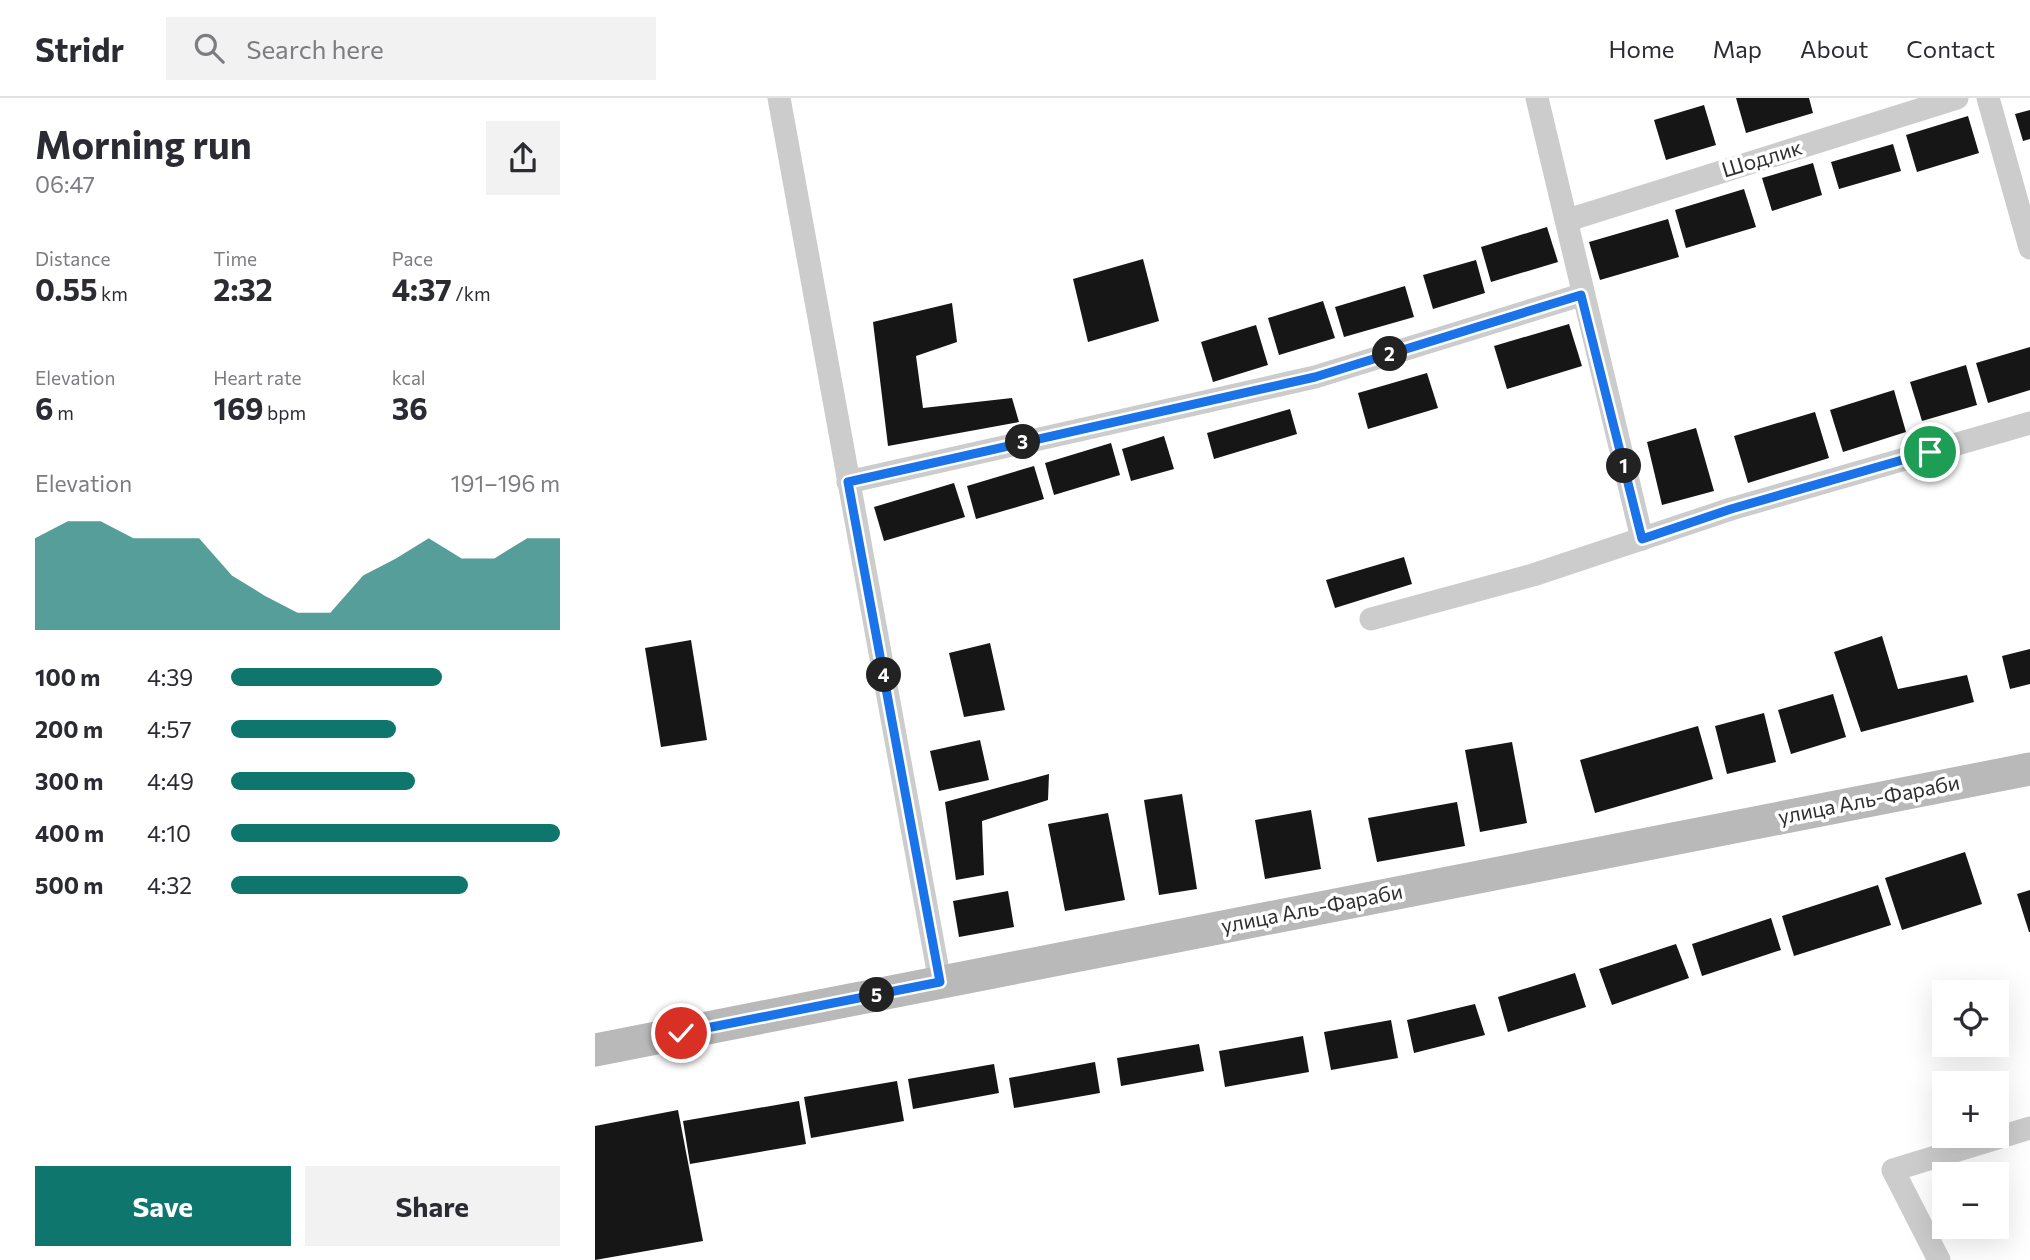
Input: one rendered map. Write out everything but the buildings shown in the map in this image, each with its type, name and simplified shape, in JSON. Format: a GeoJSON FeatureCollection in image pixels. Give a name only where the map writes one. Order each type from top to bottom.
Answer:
{"type":"FeatureCollection","features":[{"type":"Feature","properties":{"kind":"main road","name":"улица Аль-Фараби"},"geometry":{"type":"LineString","coordinates":[[595,1050],[2030,769]]}},
{"type":"Feature","properties":{"kind":"street"},"geometry":{"type":"LineString","coordinates":[[779,98],[940,982]]}},
{"type":"Feature","properties":{"kind":"street"},"geometry":{"type":"LineString","coordinates":[[1537,98],[1567,220],[1581,295],[1642,539]]}},
{"type":"Feature","properties":{"kind":"street","name":"Шодлик"},"geometry":{"type":"LineString","coordinates":[[1567,220],[1957,98]]}},
{"type":"Feature","properties":{"kind":"street"},"geometry":{"type":"LineString","coordinates":[[1988,98],[2030,248]]}},
{"type":"Feature","properties":{"kind":"street"},"geometry":{"type":"LineString","coordinates":[[848,482],[1315,377],[1581,295]]}},
{"type":"Feature","properties":{"kind":"street"},"geometry":{"type":"LineString","coordinates":[[1371,619],[1533,575],[1731,509],[2030,423]]}},
{"type":"Feature","properties":{"kind":"street"},"geometry":{"type":"LineString","coordinates":[[1939,1260],[1893,1170],[2030,1128]]}},
{"type":"Feature","properties":{"kind":"route"},"geometry":{"type":"LineString","coordinates":[[681,1033],[940,982],[848,482],[1315,377],[1581,295],[1642,539],[1731,509],[1930,452]]}}]}
